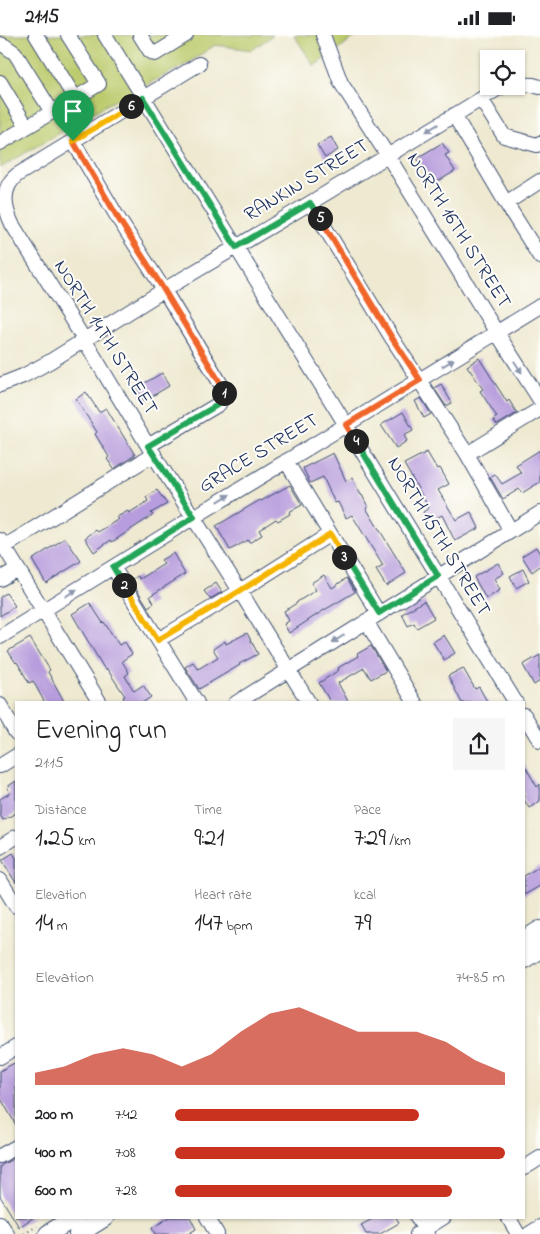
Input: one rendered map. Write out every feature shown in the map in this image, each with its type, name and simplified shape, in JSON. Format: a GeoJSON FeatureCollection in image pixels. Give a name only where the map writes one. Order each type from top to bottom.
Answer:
{"type":"FeatureCollection","features":[{"type":"Feature","properties":{"kind":"main road"},"geometry":{"type":"LineString","coordinates":[[525,939],[540,930]]}},
{"type":"Feature","properties":{"kind":"main road"},"geometry":{"type":"LineString","coordinates":[[525,958],[540,949]]}},
{"type":"Feature","properties":{"kind":"main road"},"geometry":{"type":"LineString","coordinates":[[48,1234],[72,1219]]}},
{"type":"Feature","properties":{"kind":"main road"},"geometry":{"type":"LineString","coordinates":[[78,1234],[102,1219]]}},
{"type":"Feature","properties":{"kind":"street"},"geometry":{"type":"LineString","coordinates":[[36,35],[75,98]]}},
{"type":"Feature","properties":{"kind":"street"},"geometry":{"type":"LineString","coordinates":[[1,142],[99,84],[68,35]]}},
{"type":"Feature","properties":{"kind":"street","name":"NORTH 15TH STREET"},"geometry":{"type":"LineString","coordinates":[[105,35],[515,701]]}},
{"type":"Feature","properties":{"kind":"street"},"geometry":{"type":"LineString","coordinates":[[140,35],[150,51],[155,54],[169,39],[186,35]]}},
{"type":"Feature","properties":{"kind":"street","name":"NORTH 16TH STREET"},"geometry":{"type":"LineString","coordinates":[[323,35],[341,83],[540,400]]}},
{"type":"Feature","properties":{"kind":"street"},"geometry":{"type":"LineString","coordinates":[[5,41],[15,53],[52,112]]}},
{"type":"Feature","properties":{"kind":"street"},"geometry":{"type":"LineString","coordinates":[[99,701],[2,544],[151,450],[219,404],[225,391],[118,218],[73,141],[199,64]]}},
{"type":"Feature","properties":{"kind":"street"},"geometry":{"type":"LineString","coordinates":[[0,82],[27,127]]}},
{"type":"Feature","properties":{"kind":"street","name":"RANKIN STREET"},"geometry":{"type":"LineString","coordinates":[[0,385],[23,376],[85,341],[164,290],[488,95]]}},
{"type":"Feature","properties":{"kind":"street"},"geometry":{"type":"LineString","coordinates":[[481,99],[504,136],[537,145],[540,143]]}},
{"type":"Feature","properties":{"kind":"street"},"geometry":{"type":"LineString","coordinates":[[454,115],[540,257]]}},
{"type":"Feature","properties":{"kind":"street","name":"NORTH 14TH STREET"},"geometry":{"type":"LineString","coordinates":[[73,141],[13,178],[5,194],[6,210],[12,224],[308,701]]}},
{"type":"Feature","properties":{"kind":"street"},"geometry":{"type":"LineString","coordinates":[[506,203],[540,181]]}},
{"type":"Feature","properties":{"kind":"street"},"geometry":{"type":"LineString","coordinates":[[310,203],[392,338],[467,455],[510,531]]}},
{"type":"Feature","properties":{"kind":"street","name":"GRACE STREET"},"geometry":{"type":"LineString","coordinates":[[0,637],[540,306]]}},
{"type":"Feature","properties":{"kind":"street"},"geometry":{"type":"LineString","coordinates":[[467,455],[540,409]]}},
{"type":"Feature","properties":{"kind":"street"},"geometry":{"type":"LineString","coordinates":[[286,461],[379,613]]}},
{"type":"Feature","properties":{"kind":"street"},"geometry":{"type":"LineString","coordinates":[[239,701],[540,513]]}},
{"type":"Feature","properties":{"kind":"street"},"geometry":{"type":"LineString","coordinates":[[158,640],[330,534]]}},
{"type":"Feature","properties":{"kind":"street"},"geometry":{"type":"LineString","coordinates":[[113,567],[196,701]]}},
{"type":"Feature","properties":{"kind":"street"},"geometry":{"type":"LineString","coordinates":[[0,579],[17,569]]}},
{"type":"Feature","properties":{"kind":"street"},"geometry":{"type":"LineString","coordinates":[[366,621],[412,701]]}},
{"type":"Feature","properties":{"kind":"street"},"geometry":{"type":"LineString","coordinates":[[0,705],[15,731]]}},
{"type":"Feature","properties":{"kind":"street"},"geometry":{"type":"LineString","coordinates":[[525,716],[540,741]]}},
{"type":"Feature","properties":{"kind":"street"},"geometry":{"type":"LineString","coordinates":[[0,766],[15,757]]}},
{"type":"Feature","properties":{"kind":"street"},"geometry":{"type":"LineString","coordinates":[[0,847],[15,838]]}},
{"type":"Feature","properties":{"kind":"street"},"geometry":{"type":"LineString","coordinates":[[0,880],[15,904]]}},
{"type":"Feature","properties":{"kind":"street"},"geometry":{"type":"LineString","coordinates":[[0,1057],[15,1048]]}},
{"type":"Feature","properties":{"kind":"street"},"geometry":{"type":"LineString","coordinates":[[0,1156],[15,1148]]}},
{"type":"Feature","properties":{"kind":"street"},"geometry":{"type":"LineString","coordinates":[[525,1167],[540,1158]]}},
{"type":"Feature","properties":{"kind":"street"},"geometry":{"type":"LineString","coordinates":[[208,1219],[217,1234]]}},
{"type":"Feature","properties":{"kind":"street"},"geometry":{"type":"LineString","coordinates":[[417,1219],[423,1233],[441,1219]]}},
{"type":"Feature","properties":{"kind":"street"},"geometry":{"type":"LineString","coordinates":[[509,1219],[518,1234]]}},
{"type":"Feature","properties":{"kind":"street"},"geometry":{"type":"LineString","coordinates":[[0,1223],[7,1234]]}},
{"type":"Feature","properties":{"kind":"street"},"geometry":{"type":"LineString","coordinates":[[529,1234],[540,1227]]}},
{"type":"Feature","properties":{"kind":"green space"},"geometry":{"type":"Polygon","coordinates":[[[0,35],[273,35],[252,50],[215,45],[187,64],[106,105],[0,168],[0,35]]]}},
{"type":"Feature","properties":{"kind":"green space"},"geometry":{"type":"Polygon","coordinates":[[[294,35],[358,35],[314,66],[294,35]]]}},
{"type":"Feature","properties":{"kind":"building"},"geometry":{"type":"Polygon","coordinates":[[[331,137],[338,150],[325,158],[317,145],[331,137]]]}},
{"type":"Feature","properties":{"kind":"building"},"geometry":{"type":"Polygon","coordinates":[[[442,143],[449,153],[445,155],[455,171],[434,184],[417,158],[442,143]]]}},
{"type":"Feature","properties":{"kind":"building"},"geometry":{"type":"Polygon","coordinates":[[[479,358],[507,402],[509,400],[517,413],[497,425],[493,420],[497,417],[480,391],[483,389],[467,366],[479,358]]]}},
{"type":"Feature","properties":{"kind":"building"},"geometry":{"type":"Polygon","coordinates":[[[162,373],[169,386],[144,401],[136,388],[162,373]]]}},
{"type":"Feature","properties":{"kind":"building"},"geometry":{"type":"Polygon","coordinates":[[[441,384],[452,403],[446,406],[434,388],[441,384]]]}},
{"type":"Feature","properties":{"kind":"building"},"geometry":{"type":"Polygon","coordinates":[[[86,392],[99,412],[106,408],[135,455],[114,469],[95,434],[97,432],[76,399],[86,392]]]}},
{"type":"Feature","properties":{"kind":"building"},"geometry":{"type":"Polygon","coordinates":[[[421,398],[431,414],[424,418],[415,401],[421,398]]]}},
{"type":"Feature","properties":{"kind":"building"},"geometry":{"type":"Polygon","coordinates":[[[403,412],[413,430],[404,435],[407,441],[396,448],[381,425],[403,412]]]}},
{"type":"Feature","properties":{"kind":"building"},"geometry":{"type":"Polygon","coordinates":[[[540,450],[540,482],[522,493],[519,489],[503,499],[490,477],[495,474],[502,484],[521,473],[516,465],[540,450]]]}},
{"type":"Feature","properties":{"kind":"building"},"geometry":{"type":"Polygon","coordinates":[[[427,452],[437,469],[440,468],[449,484],[438,490],[456,520],[471,512],[479,528],[455,541],[442,515],[429,522],[423,512],[429,508],[404,464],[427,452]]]}},
{"type":"Feature","properties":{"kind":"building"},"geometry":{"type":"Polygon","coordinates":[[[333,453],[346,481],[352,478],[368,507],[366,508],[406,573],[386,586],[376,570],[383,566],[352,515],[346,518],[338,502],[335,503],[323,477],[310,483],[303,468],[333,453]]]}},
{"type":"Feature","properties":{"kind":"building"},"geometry":{"type":"Polygon","coordinates":[[[290,485],[302,505],[278,521],[276,519],[259,530],[262,535],[249,543],[248,540],[230,550],[216,526],[290,485]]]}},
{"type":"Feature","properties":{"kind":"building"},"geometry":{"type":"Polygon","coordinates":[[[157,490],[167,504],[151,513],[153,515],[112,542],[111,540],[94,552],[85,538],[96,530],[98,532],[119,519],[117,517],[128,511],[129,513],[148,501],[146,497],[157,490]]]}},
{"type":"Feature","properties":{"kind":"building"},"geometry":{"type":"Polygon","coordinates":[[[65,538],[81,561],[46,583],[32,560],[65,538]]]}},
{"type":"Feature","properties":{"kind":"building"},"geometry":{"type":"Polygon","coordinates":[[[536,547],[540,554],[540,566],[532,572],[522,556],[536,547]]]}},
{"type":"Feature","properties":{"kind":"building"},"geometry":{"type":"Polygon","coordinates":[[[173,553],[185,574],[150,596],[154,603],[148,607],[131,580],[138,576],[140,579],[164,564],[161,560],[173,553]]]}},
{"type":"Feature","properties":{"kind":"building"},"geometry":{"type":"Polygon","coordinates":[[[498,563],[504,573],[494,579],[500,590],[486,599],[474,577],[498,563]]]}},
{"type":"Feature","properties":{"kind":"building"},"geometry":{"type":"Polygon","coordinates":[[[523,569],[529,581],[516,588],[510,576],[523,569]]]}},
{"type":"Feature","properties":{"kind":"building"},"geometry":{"type":"Polygon","coordinates":[[[324,575],[332,588],[347,578],[355,592],[289,633],[284,624],[289,621],[284,611],[316,590],[311,583],[324,575]]]}},
{"type":"Feature","properties":{"kind":"building"},"geometry":{"type":"Polygon","coordinates":[[[216,583],[222,592],[210,599],[204,591],[216,583]]]}},
{"type":"Feature","properties":{"kind":"building"},"geometry":{"type":"Polygon","coordinates":[[[6,593],[15,606],[0,616],[0,597],[6,593]]]}},
{"type":"Feature","properties":{"kind":"building"},"geometry":{"type":"Polygon","coordinates":[[[424,601],[434,618],[417,628],[414,623],[408,626],[402,614],[424,601]]]}},
{"type":"Feature","properties":{"kind":"building"},"geometry":{"type":"Polygon","coordinates":[[[90,603],[119,645],[125,642],[132,654],[122,661],[129,673],[125,676],[134,691],[143,685],[151,697],[145,701],[125,701],[123,697],[125,696],[107,669],[105,670],[72,614],[90,603]]]}},
{"type":"Feature","properties":{"kind":"building"},"geometry":{"type":"Polygon","coordinates":[[[247,633],[258,654],[199,689],[185,667],[193,662],[198,669],[218,657],[213,649],[225,641],[226,644],[247,633]]]}},
{"type":"Feature","properties":{"kind":"building"},"geometry":{"type":"Polygon","coordinates":[[[444,635],[455,653],[444,660],[433,642],[444,635]]]}},
{"type":"Feature","properties":{"kind":"building"},"geometry":{"type":"Polygon","coordinates":[[[30,638],[50,670],[48,672],[64,701],[44,701],[33,681],[29,683],[8,651],[30,638]]]}},
{"type":"Feature","properties":{"kind":"building"},"geometry":{"type":"Polygon","coordinates":[[[371,646],[386,671],[371,679],[364,668],[338,683],[348,701],[330,701],[319,683],[339,670],[338,668],[358,656],[357,654],[371,646]]]}},
{"type":"Feature","properties":{"kind":"building"},"geometry":{"type":"Polygon","coordinates":[[[540,655],[540,681],[534,685],[523,665],[540,655]]]}},
{"type":"Feature","properties":{"kind":"building"},"geometry":{"type":"Polygon","coordinates":[[[463,668],[475,689],[479,687],[487,701],[461,701],[448,676],[463,668]]]}},
{"type":"Feature","properties":{"kind":"building"},"geometry":{"type":"Polygon","coordinates":[[[525,766],[537,787],[540,784],[540,801],[529,808],[525,802],[525,766]]]}},
{"type":"Feature","properties":{"kind":"building"},"geometry":{"type":"Polygon","coordinates":[[[15,782],[15,814],[3,820],[0,815],[0,799],[10,793],[7,787],[15,782]]]}},
{"type":"Feature","properties":{"kind":"building"},"geometry":{"type":"Polygon","coordinates":[[[13,853],[15,856],[15,881],[2,860],[13,853]]]}},
{"type":"Feature","properties":{"kind":"building"},"geometry":{"type":"Polygon","coordinates":[[[540,866],[540,886],[525,894],[525,875],[540,866]]]}},
{"type":"Feature","properties":{"kind":"building"},"geometry":{"type":"Polygon","coordinates":[[[15,1063],[15,1123],[0,1097],[0,1071],[15,1063]]]}},
{"type":"Feature","properties":{"kind":"building"},"geometry":{"type":"Polygon","coordinates":[[[15,1158],[15,1219],[31,1219],[19,1227],[0,1196],[0,1166],[15,1158]]]}},
{"type":"Feature","properties":{"kind":"building"},"geometry":{"type":"Polygon","coordinates":[[[167,1219],[191,1219],[196,1229],[188,1234],[155,1234],[152,1228],[167,1219]]]}},
{"type":"Feature","properties":{"kind":"building"},"geometry":{"type":"Polygon","coordinates":[[[372,1219],[397,1219],[399,1223],[380,1234],[366,1234],[361,1225],[372,1219]]]}},
{"type":"Feature","properties":{"kind":"route"},"geometry":{"type":"LineString","coordinates":[[143,98],[236,247],[310,203],[392,338],[420,380],[346,425],[438,576],[379,613],[330,534],[158,640],[113,567],[194,517],[148,446],[219,404],[225,391],[118,218],[73,141],[143,98]]}}]}
